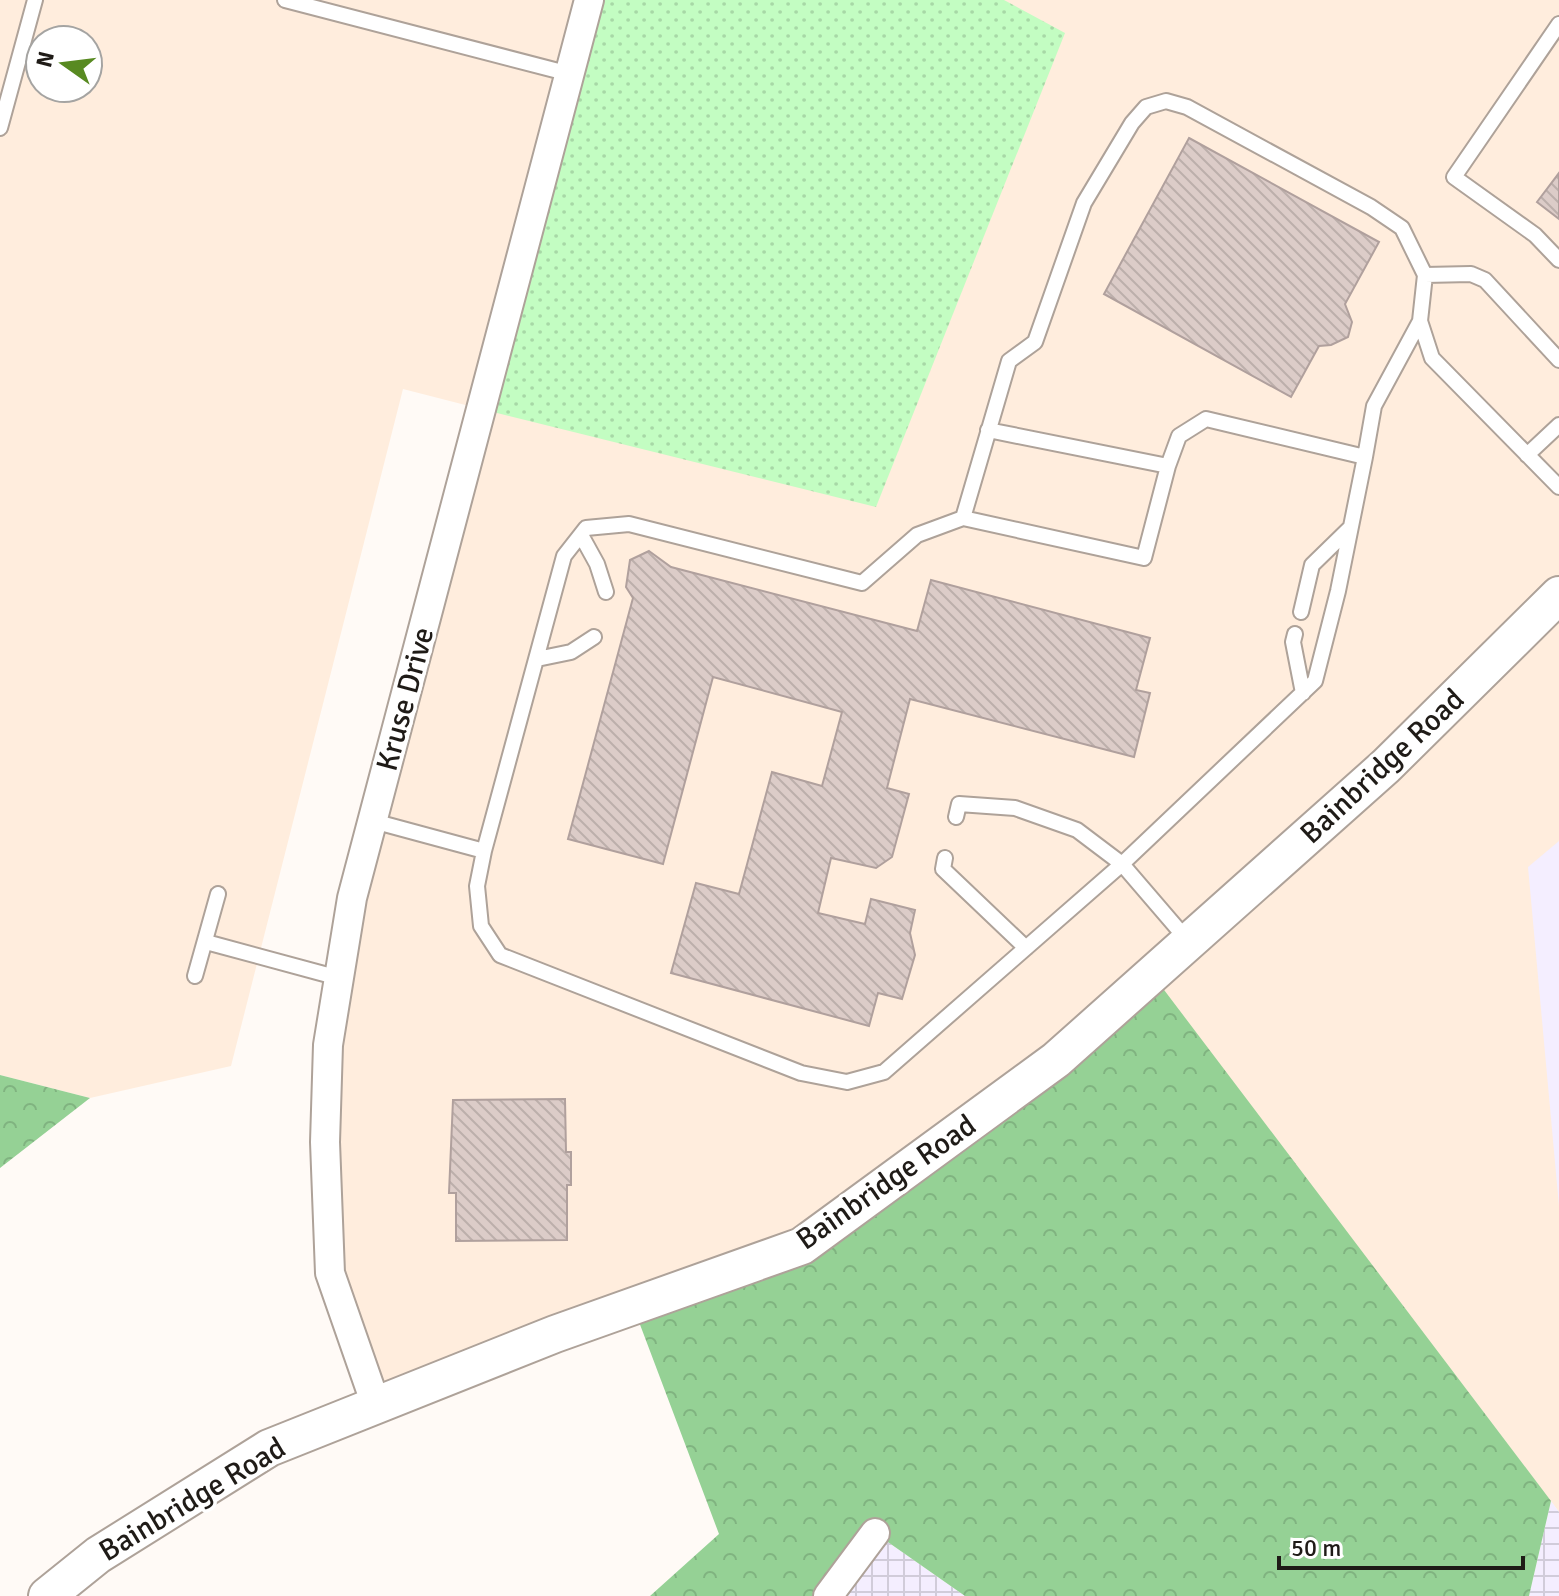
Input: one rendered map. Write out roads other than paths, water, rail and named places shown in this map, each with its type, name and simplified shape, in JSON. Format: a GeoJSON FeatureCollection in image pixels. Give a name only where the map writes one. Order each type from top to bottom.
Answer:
{"type":"FeatureCollection","features":[{"type":"Feature","properties":{"kind":"street","name":"Kruse Drive"},"geometry":{"type":"LineString","coordinates":[[376,1405],[330,1273],[326,1115],[328,1045],[352,898],[589,0]]}},
{"type":"Feature","properties":{"kind":"street","name":"Bainbridge Road"},"geometry":{"type":"LineString","coordinates":[[47,1596],[98,1555],[269,1448],[555,1334],[802,1246],[1056,1060],[1386,766],[1559,595]]}},
{"type":"Feature","properties":{"kind":"street"},"geometry":{"type":"LineString","coordinates":[[828,1596],[875,1533]]}},
{"type":"Feature","properties":{"kind":"lane"},"geometry":{"type":"LineString","coordinates":[[0,128],[35,0]]}},
{"type":"Feature","properties":{"kind":"lane"},"geometry":{"type":"LineString","coordinates":[[285,0],[570,74]]}},
{"type":"Feature","properties":{"kind":"lane"},"geometry":{"type":"LineString","coordinates":[[1559,24],[1454,177],[1535,235],[1559,260]]}},
{"type":"Feature","properties":{"kind":"lane"},"geometry":{"type":"LineString","coordinates":[[963,518],[1009,361],[1035,342],[1084,203],[1132,123],[1146,107],[1166,101],[1187,107],[1371,207],[1402,228],[1425,275],[1420,321],[1374,406],[1365,457],[1338,591],[1315,681],[1122,864],[884,1072],[847,1082],[801,1073],[500,955],[481,926],[477,886],[484,851],[564,556],[586,528],[629,524],[862,583],[917,535],[963,518],[1144,558],[1179,436],[1206,419],[1365,457]]}},
{"type":"Feature","properties":{"kind":"lane"},"geometry":{"type":"LineString","coordinates":[[1425,275],[1471,274],[1485,280],[1559,360]]}},
{"type":"Feature","properties":{"kind":"lane"},"geometry":{"type":"LineString","coordinates":[[1420,321],[1432,358],[1559,487]]}},
{"type":"Feature","properties":{"kind":"lane"},"geometry":{"type":"LineString","coordinates":[[1527,455],[1559,425]]}},
{"type":"Feature","properties":{"kind":"lane"},"geometry":{"type":"LineString","coordinates":[[988,430],[1168,466]]}},
{"type":"Feature","properties":{"kind":"lane"},"geometry":{"type":"LineString","coordinates":[[1301,612],[1312,565],[1351,527]]}},
{"type":"Feature","properties":{"kind":"lane"},"geometry":{"type":"LineString","coordinates":[[581,535],[597,564],[606,592]]}},
{"type":"Feature","properties":{"kind":"lane"},"geometry":{"type":"LineString","coordinates":[[1295,634],[1293,642],[1303,693]]}},
{"type":"Feature","properties":{"kind":"lane"},"geometry":{"type":"LineString","coordinates":[[537,659],[571,652],[594,637]]}},
{"type":"Feature","properties":{"kind":"lane"},"geometry":{"type":"LineString","coordinates":[[956,817],[959,804],[1015,808],[1077,830],[1122,864],[1189,942]]}},
{"type":"Feature","properties":{"kind":"lane"},"geometry":{"type":"LineString","coordinates":[[373,821],[484,851]]}},
{"type":"Feature","properties":{"kind":"lane"},"geometry":{"type":"LineString","coordinates":[[945,858],[943,869],[1026,948]]}},
{"type":"Feature","properties":{"kind":"lane"},"geometry":{"type":"LineString","coordinates":[[195,976],[218,894]]}},
{"type":"Feature","properties":{"kind":"lane"},"geometry":{"type":"LineString","coordinates":[[206,942],[339,978]]}}]}
